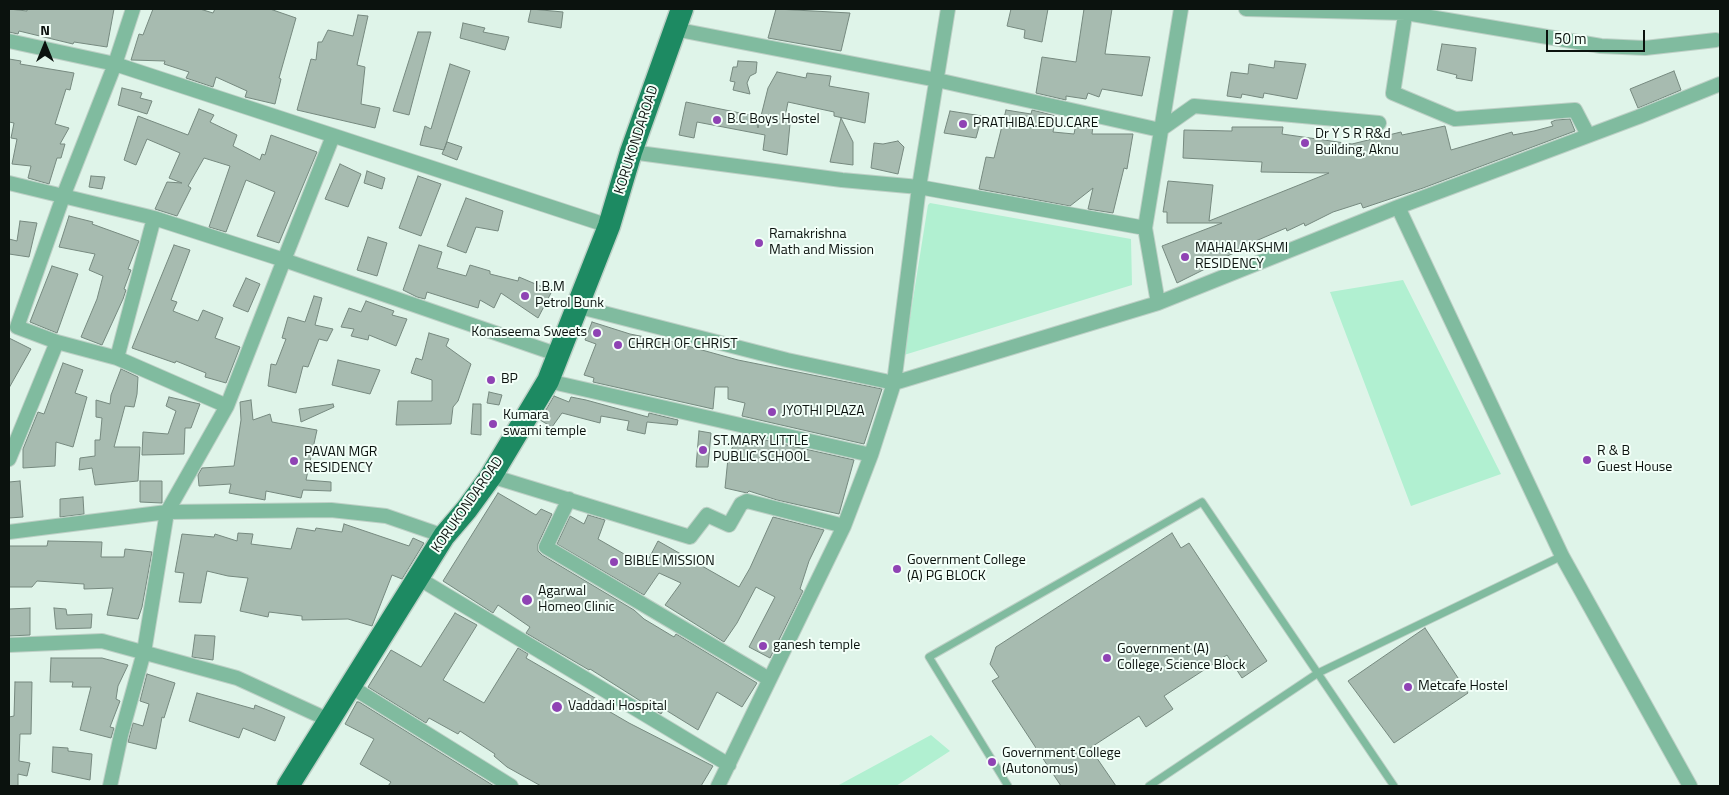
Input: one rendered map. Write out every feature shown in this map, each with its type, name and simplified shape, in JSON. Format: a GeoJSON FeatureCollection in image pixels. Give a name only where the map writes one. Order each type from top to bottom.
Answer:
{"type":"FeatureCollection","features":[{"type":"Feature","properties":{"kind":"main road","name":"KORUKONDAROAD"},"geometry":{"type":"LineString","coordinates":[[288,786],[444,536],[467,510],[491,476],[548,381],[609,226],[632,152],[678,19]]}},
{"type":"Feature","properties":{"kind":"street"},"geometry":{"type":"LineString","coordinates":[[133,9],[115,64],[13,325],[57,342],[117,358],[227,406]]}},
{"type":"Feature","properties":{"kind":"street"},"geometry":{"type":"LineString","coordinates":[[718,786],[844,526],[872,455],[894,383],[919,187],[948,9]]}},
{"type":"Feature","properties":{"kind":"street"},"geometry":{"type":"LineString","coordinates":[[1158,303],[1145,228],[1181,9]]}},
{"type":"Feature","properties":{"kind":"street"},"geometry":{"type":"LineString","coordinates":[[1246,9],[1406,11],[1601,46],[1645,48],[1716,40]]}},
{"type":"Feature","properties":{"kind":"street"},"geometry":{"type":"LineString","coordinates":[[1406,11],[1393,93],[1455,119],[1575,110],[1588,134]]}},
{"type":"Feature","properties":{"kind":"street"},"geometry":{"type":"LineString","coordinates":[[678,19],[1160,130],[1194,106],[1379,123]]}},
{"type":"Feature","properties":{"kind":"street"},"geometry":{"type":"LineString","coordinates":[[9,41],[115,64],[609,226]]}},
{"type":"Feature","properties":{"kind":"street"},"geometry":{"type":"LineString","coordinates":[[576,306],[787,360],[894,383],[1158,303],[1398,206],[1638,117],[1720,84]]}},
{"type":"Feature","properties":{"kind":"street"},"geometry":{"type":"LineString","coordinates":[[110,786],[121,736],[144,652],[168,512],[227,406],[333,136]]}},
{"type":"Feature","properties":{"kind":"street"},"geometry":{"type":"LineString","coordinates":[[632,152],[842,180],[919,187],[1145,228]]}},
{"type":"Feature","properties":{"kind":"street"},"geometry":{"type":"LineString","coordinates":[[9,183],[64,194],[154,218],[284,260],[559,355]]}},
{"type":"Feature","properties":{"kind":"street"},"geometry":{"type":"LineString","coordinates":[[1398,206],[1562,556],[1690,786]]}},
{"type":"Feature","properties":{"kind":"street"},"geometry":{"type":"LineString","coordinates":[[117,358],[154,218]]}},
{"type":"Feature","properties":{"kind":"street"},"geometry":{"type":"LineString","coordinates":[[9,460],[57,342]]}},
{"type":"Feature","properties":{"kind":"street"},"geometry":{"type":"LineString","coordinates":[[548,381],[872,455]]}},
{"type":"Feature","properties":{"kind":"street"},"geometry":{"type":"LineString","coordinates":[[491,476],[690,537],[707,515],[729,525],[741,504],[747,501],[844,526]]}},
{"type":"Feature","properties":{"kind":"street"},"geometry":{"type":"LineString","coordinates":[[569,499],[546,547],[770,679]]}},
{"type":"Feature","properties":{"kind":"street"},"geometry":{"type":"LineString","coordinates":[[9,532],[168,512],[331,510],[386,516],[444,536]]}},
{"type":"Feature","properties":{"kind":"street"},"geometry":{"type":"LineString","coordinates":[[418,578],[729,766]]}},
{"type":"Feature","properties":{"kind":"street"},"geometry":{"type":"LineString","coordinates":[[9,645],[102,641],[237,678],[329,720]]}},
{"type":"Feature","properties":{"kind":"street"},"geometry":{"type":"LineString","coordinates":[[350,686],[510,786]]}},
{"type":"Feature","properties":{"kind":"lane"},"geometry":{"type":"LineString","coordinates":[[1008,786],[929,657],[1202,502],[1394,786]]}},
{"type":"Feature","properties":{"kind":"lane"},"geometry":{"type":"LineString","coordinates":[[1149,786],[1318,673],[1562,556]]}},
{"type":"Feature","properties":{"kind":"green space"},"geometry":{"type":"Polygon","coordinates":[[[930,203],[1131,239],[1132,285],[904,355],[928,205],[930,203]]]}},
{"type":"Feature","properties":{"kind":"green space"},"geometry":{"type":"Polygon","coordinates":[[[1403,280],[1501,474],[1411,506],[1330,292],[1403,280]]]}},
{"type":"Feature","properties":{"kind":"green space"},"geometry":{"type":"Polygon","coordinates":[[[931,735],[950,751],[896,786],[837,786],[931,735]]]}},
{"type":"Feature","properties":{"kind":"building"},"geometry":{"type":"Polygon","coordinates":[[[9,9],[27,11],[27,9],[114,9],[107,47],[74,42],[73,44],[19,31],[18,34],[9,32],[9,9]]]}},
{"type":"Feature","properties":{"kind":"building"},"geometry":{"type":"Polygon","coordinates":[[[153,9],[200,9],[213,13],[215,9],[270,9],[296,18],[279,78],[281,79],[275,104],[245,97],[247,91],[216,77],[213,87],[186,78],[189,72],[164,64],[165,61],[131,60],[139,34],[143,35],[153,9]]]}},
{"type":"Feature","properties":{"kind":"building"},"geometry":{"type":"Polygon","coordinates":[[[531,9],[563,12],[561,28],[528,22],[531,9]]]}},
{"type":"Feature","properties":{"kind":"building"},"geometry":{"type":"Polygon","coordinates":[[[776,9],[850,13],[841,51],[768,38],[776,9]]]}},
{"type":"Feature","properties":{"kind":"building"},"geometry":{"type":"Polygon","coordinates":[[[1011,9],[1048,9],[1042,42],[1024,38],[1025,30],[1007,26],[1011,9]]]}},
{"type":"Feature","properties":{"kind":"building"},"geometry":{"type":"Polygon","coordinates":[[[1084,9],[1112,9],[1105,54],[1150,57],[1142,96],[1102,89],[1099,97],[1088,93],[1086,99],[1066,96],[1066,100],[1036,93],[1042,57],[1076,62],[1084,9]]]}},
{"type":"Feature","properties":{"kind":"building"},"geometry":{"type":"Polygon","coordinates":[[[358,15],[368,16],[357,65],[365,67],[361,104],[380,108],[375,128],[297,110],[311,59],[316,60],[318,42],[322,42],[328,30],[353,36],[358,15]]]}},
{"type":"Feature","properties":{"kind":"building"},"geometry":{"type":"Polygon","coordinates":[[[463,23],[485,28],[483,32],[509,37],[505,50],[460,38],[463,23]]]}},
{"type":"Feature","properties":{"kind":"building"},"geometry":{"type":"Polygon","coordinates":[[[418,32],[431,32],[409,115],[393,111],[418,32]]]}},
{"type":"Feature","properties":{"kind":"building"},"geometry":{"type":"Polygon","coordinates":[[[1442,44],[1476,48],[1472,81],[1456,78],[1457,75],[1437,70],[1442,44]]]}},
{"type":"Feature","properties":{"kind":"building"},"geometry":{"type":"Polygon","coordinates":[[[9,59],[21,61],[20,64],[74,73],[70,90],[66,89],[55,124],[69,128],[60,144],[65,144],[61,158],[57,158],[49,184],[28,178],[31,166],[12,164],[17,139],[11,138],[14,123],[9,122],[9,59]]]}},
{"type":"Feature","properties":{"kind":"building"},"geometry":{"type":"Polygon","coordinates":[[[738,61],[757,62],[756,73],[750,76],[747,83],[750,94],[733,90],[735,82],[730,81],[733,67],[737,67],[738,61]]]}},
{"type":"Feature","properties":{"kind":"building"},"geometry":{"type":"Polygon","coordinates":[[[1275,61],[1306,64],[1297,99],[1264,93],[1263,98],[1242,94],[1241,98],[1227,96],[1231,72],[1248,74],[1249,64],[1274,68],[1275,61]]]}},
{"type":"Feature","properties":{"kind":"building"},"geometry":{"type":"Polygon","coordinates":[[[450,64],[470,71],[444,150],[420,145],[425,126],[431,129],[450,64]]]}},
{"type":"Feature","properties":{"kind":"building"},"geometry":{"type":"Polygon","coordinates":[[[1674,71],[1681,90],[1638,108],[1630,89],[1674,71]]]}},
{"type":"Feature","properties":{"kind":"building"},"geometry":{"type":"Polygon","coordinates":[[[777,72],[806,78],[807,73],[831,76],[829,86],[869,93],[865,123],[834,116],[834,112],[788,102],[784,122],[790,124],[787,155],[763,150],[765,135],[697,122],[694,138],[679,135],[686,102],[755,116],[758,128],[768,88],[777,72]]]}},
{"type":"Feature","properties":{"kind":"building"},"geometry":{"type":"Polygon","coordinates":[[[122,88],[142,93],[140,98],[152,101],[147,114],[118,105],[122,88]]]}},
{"type":"Feature","properties":{"kind":"building"},"geometry":{"type":"Polygon","coordinates":[[[199,109],[214,115],[210,122],[237,135],[233,146],[260,160],[262,154],[265,155],[271,135],[317,152],[279,243],[257,236],[275,192],[246,180],[226,232],[209,227],[230,166],[204,158],[188,186],[191,188],[177,216],[155,209],[167,182],[182,183],[169,178],[180,153],[147,139],[136,165],[124,160],[138,116],[188,135],[199,109]]]}},
{"type":"Feature","properties":{"kind":"building"},"geometry":{"type":"Polygon","coordinates":[[[1006,110],[1031,114],[1032,110],[1056,116],[1053,132],[1074,134],[1076,124],[1093,126],[1092,134],[1133,134],[1127,169],[1124,168],[1113,213],[1088,209],[1093,188],[1070,206],[979,189],[986,157],[994,158],[1006,110]]]}},
{"type":"Feature","properties":{"kind":"building","name":"PRATHIBA.EDU.CARE"},"geometry":{"type":"Polygon","coordinates":[[[950,111],[982,116],[976,138],[944,133],[950,111]]]}},
{"type":"Feature","properties":{"kind":"building"},"geometry":{"type":"Polygon","coordinates":[[[841,118],[853,142],[853,165],[830,162],[841,118]]]}},
{"type":"Feature","properties":{"kind":"building"},"geometry":{"type":"Polygon","coordinates":[[[1570,119],[1575,131],[1423,188],[1363,208],[1361,203],[1333,212],[1305,226],[1304,223],[1287,231],[1286,228],[1237,249],[1239,251],[1206,265],[1207,268],[1177,283],[1162,246],[1222,223],[1167,223],[1167,212],[1163,212],[1168,181],[1213,185],[1209,221],[1329,173],[1261,172],[1262,162],[1183,158],[1184,130],[1232,131],[1232,127],[1283,127],[1282,134],[1352,144],[1401,132],[1402,135],[1445,126],[1451,150],[1512,132],[1513,135],[1553,126],[1551,122],[1556,120],[1570,119]]]}},
{"type":"Feature","properties":{"kind":"building"},"geometry":{"type":"Polygon","coordinates":[[[898,141],[904,147],[898,174],[871,168],[874,143],[883,144],[898,141]]]}},
{"type":"Feature","properties":{"kind":"building"},"geometry":{"type":"Polygon","coordinates":[[[447,142],[462,147],[457,160],[442,154],[447,142]]]}},
{"type":"Feature","properties":{"kind":"building"},"geometry":{"type":"Polygon","coordinates":[[[340,164],[361,174],[348,207],[325,199],[340,164]]]}},
{"type":"Feature","properties":{"kind":"building"},"geometry":{"type":"Polygon","coordinates":[[[367,171],[385,178],[382,189],[364,183],[367,171]]]}},
{"type":"Feature","properties":{"kind":"building"},"geometry":{"type":"Polygon","coordinates":[[[91,176],[105,177],[102,189],[89,187],[91,176]]]}},
{"type":"Feature","properties":{"kind":"building"},"geometry":{"type":"Polygon","coordinates":[[[418,176],[441,184],[421,236],[399,228],[418,176]]]}},
{"type":"Feature","properties":{"kind":"building"},"geometry":{"type":"Polygon","coordinates":[[[466,198],[503,211],[498,231],[476,227],[466,253],[447,246],[466,198]]]}},
{"type":"Feature","properties":{"kind":"building"},"geometry":{"type":"Polygon","coordinates":[[[69,216],[93,222],[92,224],[139,241],[128,269],[131,270],[124,289],[126,290],[123,299],[102,345],[81,337],[97,299],[103,276],[89,270],[95,254],[59,247],[69,216]]]}},
{"type":"Feature","properties":{"kind":"building"},"geometry":{"type":"Polygon","coordinates":[[[20,221],[37,223],[29,257],[9,254],[9,239],[17,241],[20,221]]]}},
{"type":"Feature","properties":{"kind":"building"},"geometry":{"type":"Polygon","coordinates":[[[368,237],[387,243],[377,276],[357,270],[368,237]]]}},
{"type":"Feature","properties":{"kind":"building"},"geometry":{"type":"Polygon","coordinates":[[[174,245],[190,250],[171,300],[177,302],[173,311],[198,321],[203,310],[223,318],[215,338],[240,347],[226,383],[205,377],[206,373],[176,361],[175,363],[132,348],[174,245]]]}},
{"type":"Feature","properties":{"kind":"building"},"geometry":{"type":"Polygon","coordinates":[[[419,245],[442,252],[437,268],[466,276],[470,265],[490,271],[490,274],[518,281],[519,277],[552,291],[538,318],[501,293],[494,308],[480,300],[478,308],[427,292],[425,299],[417,297],[403,290],[419,245]]]}},
{"type":"Feature","properties":{"kind":"building"},"geometry":{"type":"Polygon","coordinates":[[[52,266],[78,274],[57,333],[30,322],[52,266]]]}},
{"type":"Feature","properties":{"kind":"building"},"geometry":{"type":"Polygon","coordinates":[[[246,278],[260,284],[248,312],[233,306],[246,278]]]}},
{"type":"Feature","properties":{"kind":"building"},"geometry":{"type":"Polygon","coordinates":[[[314,296],[322,298],[315,325],[333,329],[327,341],[319,339],[308,367],[303,366],[296,393],[268,386],[271,364],[276,365],[286,339],[282,338],[288,317],[305,322],[314,296]]]}},
{"type":"Feature","properties":{"kind":"building"},"geometry":{"type":"Polygon","coordinates":[[[366,301],[394,311],[392,315],[407,319],[396,346],[369,335],[368,340],[351,336],[354,329],[341,327],[349,308],[361,312],[366,301]]]}},
{"type":"Feature","properties":{"kind":"building"},"geometry":{"type":"Polygon","coordinates":[[[592,322],[630,334],[655,339],[655,337],[738,360],[882,389],[864,444],[742,416],[745,403],[728,399],[728,387],[715,387],[713,409],[593,382],[594,378],[584,375],[596,344],[585,340],[592,322]]]}},
{"type":"Feature","properties":{"kind":"building"},"geometry":{"type":"Polygon","coordinates":[[[429,333],[449,339],[446,346],[471,364],[458,401],[453,407],[451,424],[396,425],[398,401],[432,401],[432,380],[411,373],[416,358],[422,360],[429,333]]]}},
{"type":"Feature","properties":{"kind":"building"},"geometry":{"type":"Polygon","coordinates":[[[9,338],[31,349],[9,388],[9,338]]]}},
{"type":"Feature","properties":{"kind":"building"},"geometry":{"type":"Polygon","coordinates":[[[338,360],[380,370],[370,394],[332,385],[338,360]]]}},
{"type":"Feature","properties":{"kind":"building"},"geometry":{"type":"Polygon","coordinates":[[[63,363],[83,370],[75,393],[87,397],[73,447],[56,442],[55,466],[23,468],[23,449],[38,412],[44,414],[63,363]]]}},
{"type":"Feature","properties":{"kind":"building"},"geometry":{"type":"Polygon","coordinates":[[[121,369],[138,377],[137,394],[134,407],[125,406],[114,447],[140,447],[138,481],[95,485],[92,468],[79,470],[80,458],[95,456],[95,440],[100,440],[102,418],[96,417],[96,400],[110,404],[111,395],[121,369]]]}},
{"type":"Feature","properties":{"kind":"building"},"geometry":{"type":"Polygon","coordinates":[[[489,392],[502,395],[499,405],[487,403],[489,392]]]}},
{"type":"Feature","properties":{"kind":"building"},"geometry":{"type":"Polygon","coordinates":[[[554,396],[569,402],[571,397],[586,400],[648,417],[649,413],[678,420],[677,425],[647,422],[645,434],[627,430],[629,421],[601,416],[600,423],[562,413],[552,427],[540,420],[554,396]]]}},
{"type":"Feature","properties":{"kind":"building"},"geometry":{"type":"Polygon","coordinates":[[[169,397],[200,404],[191,428],[185,428],[184,454],[142,455],[143,432],[168,434],[176,411],[166,406],[169,397]]]}},
{"type":"Feature","properties":{"kind":"building"},"geometry":{"type":"Polygon","coordinates":[[[251,400],[253,420],[270,414],[272,422],[317,430],[306,480],[331,482],[331,491],[303,490],[301,498],[266,491],[265,500],[229,493],[231,484],[199,486],[198,475],[202,468],[234,466],[241,420],[240,402],[251,400]]]}},
{"type":"Feature","properties":{"kind":"building"},"geometry":{"type":"Polygon","coordinates":[[[333,404],[334,407],[301,422],[299,409],[333,404]]]}},
{"type":"Feature","properties":{"kind":"building"},"geometry":{"type":"Polygon","coordinates":[[[473,404],[481,404],[481,435],[471,434],[473,404]]]}},
{"type":"Feature","properties":{"kind":"building","name":"ST.MARY LITTLE PUBLIC SCHOOL"},"geometry":{"type":"Polygon","coordinates":[[[699,431],[711,433],[708,467],[696,467],[699,431]]]}},
{"type":"Feature","properties":{"kind":"building"},"geometry":{"type":"Polygon","coordinates":[[[738,434],[854,460],[839,514],[777,500],[749,491],[747,493],[725,488],[728,458],[738,434]]]}},
{"type":"Feature","properties":{"kind":"building"},"geometry":{"type":"Polygon","coordinates":[[[20,481],[23,517],[9,518],[9,482],[20,481]]]}},
{"type":"Feature","properties":{"kind":"building"},"geometry":{"type":"Polygon","coordinates":[[[140,481],[162,481],[162,503],[140,502],[140,481]]]}},
{"type":"Feature","properties":{"kind":"building"},"geometry":{"type":"Polygon","coordinates":[[[498,493],[536,515],[541,509],[552,514],[538,544],[538,551],[542,555],[634,610],[644,619],[674,637],[676,634],[757,683],[742,707],[717,692],[698,730],[664,709],[661,714],[590,669],[526,633],[530,627],[498,605],[493,613],[443,581],[498,493]]]}},
{"type":"Feature","properties":{"kind":"building"},"geometry":{"type":"Polygon","coordinates":[[[83,497],[84,514],[60,517],[60,499],[83,497]]]}},
{"type":"Feature","properties":{"kind":"building"},"geometry":{"type":"Polygon","coordinates":[[[588,515],[605,520],[598,539],[645,566],[658,541],[739,587],[750,568],[773,517],[824,530],[809,561],[800,589],[803,591],[770,658],[749,647],[775,597],[756,587],[737,623],[724,642],[665,605],[681,583],[659,573],[644,595],[557,544],[570,516],[584,524],[588,515]]]}},
{"type":"Feature","properties":{"kind":"building"},"geometry":{"type":"Polygon","coordinates":[[[344,524],[409,546],[413,538],[424,543],[402,579],[392,575],[372,626],[348,619],[302,620],[302,616],[269,612],[268,617],[240,611],[248,578],[207,571],[201,603],[179,602],[184,573],[175,572],[182,534],[214,537],[215,534],[237,541],[238,533],[253,534],[251,544],[291,549],[297,528],[315,531],[316,528],[342,532],[344,524]]]}},
{"type":"Feature","properties":{"kind":"building","name":"Government (A) College, Science Block"},"geometry":{"type":"Polygon","coordinates":[[[1172,533],[1181,548],[1189,543],[1267,661],[1242,678],[1227,655],[1164,696],[1173,709],[1146,727],[1139,716],[1090,748],[1116,786],[1061,786],[992,681],[999,677],[990,664],[996,647],[1172,533]]]}},
{"type":"Feature","properties":{"kind":"building"},"geometry":{"type":"Polygon","coordinates":[[[48,541],[102,542],[101,557],[124,557],[125,549],[152,552],[138,619],[107,615],[113,588],[84,589],[84,584],[37,581],[32,587],[9,587],[9,546],[47,546],[48,541]]]}},
{"type":"Feature","properties":{"kind":"building"},"geometry":{"type":"Polygon","coordinates":[[[30,608],[30,635],[9,636],[9,609],[30,608]]]}},
{"type":"Feature","properties":{"kind":"building"},"geometry":{"type":"Polygon","coordinates":[[[54,608],[66,609],[67,615],[92,614],[91,628],[56,629],[54,608]]]}},
{"type":"Feature","properties":{"kind":"building"},"geometry":{"type":"Polygon","coordinates":[[[455,613],[477,625],[443,680],[484,703],[518,648],[528,654],[526,658],[607,705],[605,709],[713,766],[701,786],[541,786],[507,767],[494,756],[495,754],[460,731],[458,734],[429,718],[426,723],[368,687],[391,650],[421,667],[455,613]]]}},
{"type":"Feature","properties":{"kind":"building","name":"Metcafe Hostel"},"geometry":{"type":"Polygon","coordinates":[[[1425,628],[1468,693],[1394,743],[1348,681],[1425,628]]]}},
{"type":"Feature","properties":{"kind":"building"},"geometry":{"type":"Polygon","coordinates":[[[195,635],[215,636],[213,660],[192,657],[195,635]]]}},
{"type":"Feature","properties":{"kind":"building"},"geometry":{"type":"Polygon","coordinates":[[[51,658],[102,658],[128,665],[118,686],[116,699],[120,701],[110,727],[114,728],[111,738],[80,730],[91,687],[72,687],[73,682],[50,682],[51,658]]]}},
{"type":"Feature","properties":{"kind":"building"},"geometry":{"type":"Polygon","coordinates":[[[147,674],[175,683],[164,718],[162,717],[156,749],[128,742],[133,723],[143,726],[149,704],[140,701],[147,674]]]}},
{"type":"Feature","properties":{"kind":"building"},"geometry":{"type":"Polygon","coordinates":[[[15,682],[32,682],[31,734],[20,734],[19,761],[30,763],[27,776],[18,774],[18,786],[9,786],[9,717],[14,716],[15,682]]]}},
{"type":"Feature","properties":{"kind":"building"},"geometry":{"type":"Polygon","coordinates":[[[197,693],[254,709],[255,705],[285,717],[275,741],[243,728],[239,738],[189,721],[197,693]]]}},
{"type":"Feature","properties":{"kind":"building"},"geometry":{"type":"Polygon","coordinates":[[[357,702],[494,786],[388,786],[391,782],[360,764],[374,739],[345,724],[357,702]]]}},
{"type":"Feature","properties":{"kind":"building"},"geometry":{"type":"Polygon","coordinates":[[[53,747],[68,748],[68,751],[92,754],[90,780],[52,772],[53,747]]]}},
{"type":"Feature","properties":{"kind":"place","name":"B.C Boys Hostel"},"geometry":{"type":"Point","coordinates":[717,120]}},
{"type":"Feature","properties":{"kind":"place","name":"PRATHIBA.EDU.CARE"},"geometry":{"type":"Point","coordinates":[963,124]}},
{"type":"Feature","properties":{"kind":"place","name":"Dr Y S R R&d Building, Aknu"},"geometry":{"type":"Point","coordinates":[1305,143]}},
{"type":"Feature","properties":{"kind":"place","name":"Ramakrishna Math and Mission"},"geometry":{"type":"Point","coordinates":[759,243]}},
{"type":"Feature","properties":{"kind":"place","name":"MAHALAKSHMI RESIDENCY"},"geometry":{"type":"Point","coordinates":[1185,257]}},
{"type":"Feature","properties":{"kind":"place","name":"I.B.M Petrol Bunk"},"geometry":{"type":"Point","coordinates":[525,296]}},
{"type":"Feature","properties":{"kind":"place","name":"Konaseema Sweets"},"geometry":{"type":"Point","coordinates":[597,333]}},
{"type":"Feature","properties":{"kind":"place","name":"CHRCH OF CHRIST"},"geometry":{"type":"Point","coordinates":[618,345]}},
{"type":"Feature","properties":{"kind":"place","name":"BP"},"geometry":{"type":"Point","coordinates":[491,380]}},
{"type":"Feature","properties":{"kind":"place","name":"JYOTHI PLAZA"},"geometry":{"type":"Point","coordinates":[772,412]}},
{"type":"Feature","properties":{"kind":"place","name":"Kumara swami temple"},"geometry":{"type":"Point","coordinates":[493,424]}},
{"type":"Feature","properties":{"kind":"place","name":"ST.MARY LITTLE PUBLIC SCHOOL"},"geometry":{"type":"Point","coordinates":[703,450]}},
{"type":"Feature","properties":{"kind":"place","name":"R & B Guest House"},"geometry":{"type":"Point","coordinates":[1587,460]}},
{"type":"Feature","properties":{"kind":"place","name":"PAVAN MGR RESIDENCY"},"geometry":{"type":"Point","coordinates":[294,461]}},
{"type":"Feature","properties":{"kind":"place","name":"BIBLE MISSION"},"geometry":{"type":"Point","coordinates":[614,562]}},
{"type":"Feature","properties":{"kind":"place","name":"Government College (A) PG BLOCK"},"geometry":{"type":"Point","coordinates":[897,569]}},
{"type":"Feature","properties":{"kind":"place","name":"Agarwal Homeo Clinic"},"geometry":{"type":"Point","coordinates":[527,600]}},
{"type":"Feature","properties":{"kind":"place","name":"ganesh temple"},"geometry":{"type":"Point","coordinates":[763,646]}},
{"type":"Feature","properties":{"kind":"place","name":"Government (A) College, Science Block"},"geometry":{"type":"Point","coordinates":[1107,658]}},
{"type":"Feature","properties":{"kind":"place","name":"Metcafe Hostel"},"geometry":{"type":"Point","coordinates":[1408,687]}},
{"type":"Feature","properties":{"kind":"place","name":"Vaddadi Hospital"},"geometry":{"type":"Point","coordinates":[557,707]}},
{"type":"Feature","properties":{"kind":"place","name":"Government College (Autonomus)"},"geometry":{"type":"Point","coordinates":[992,762]}}]}
